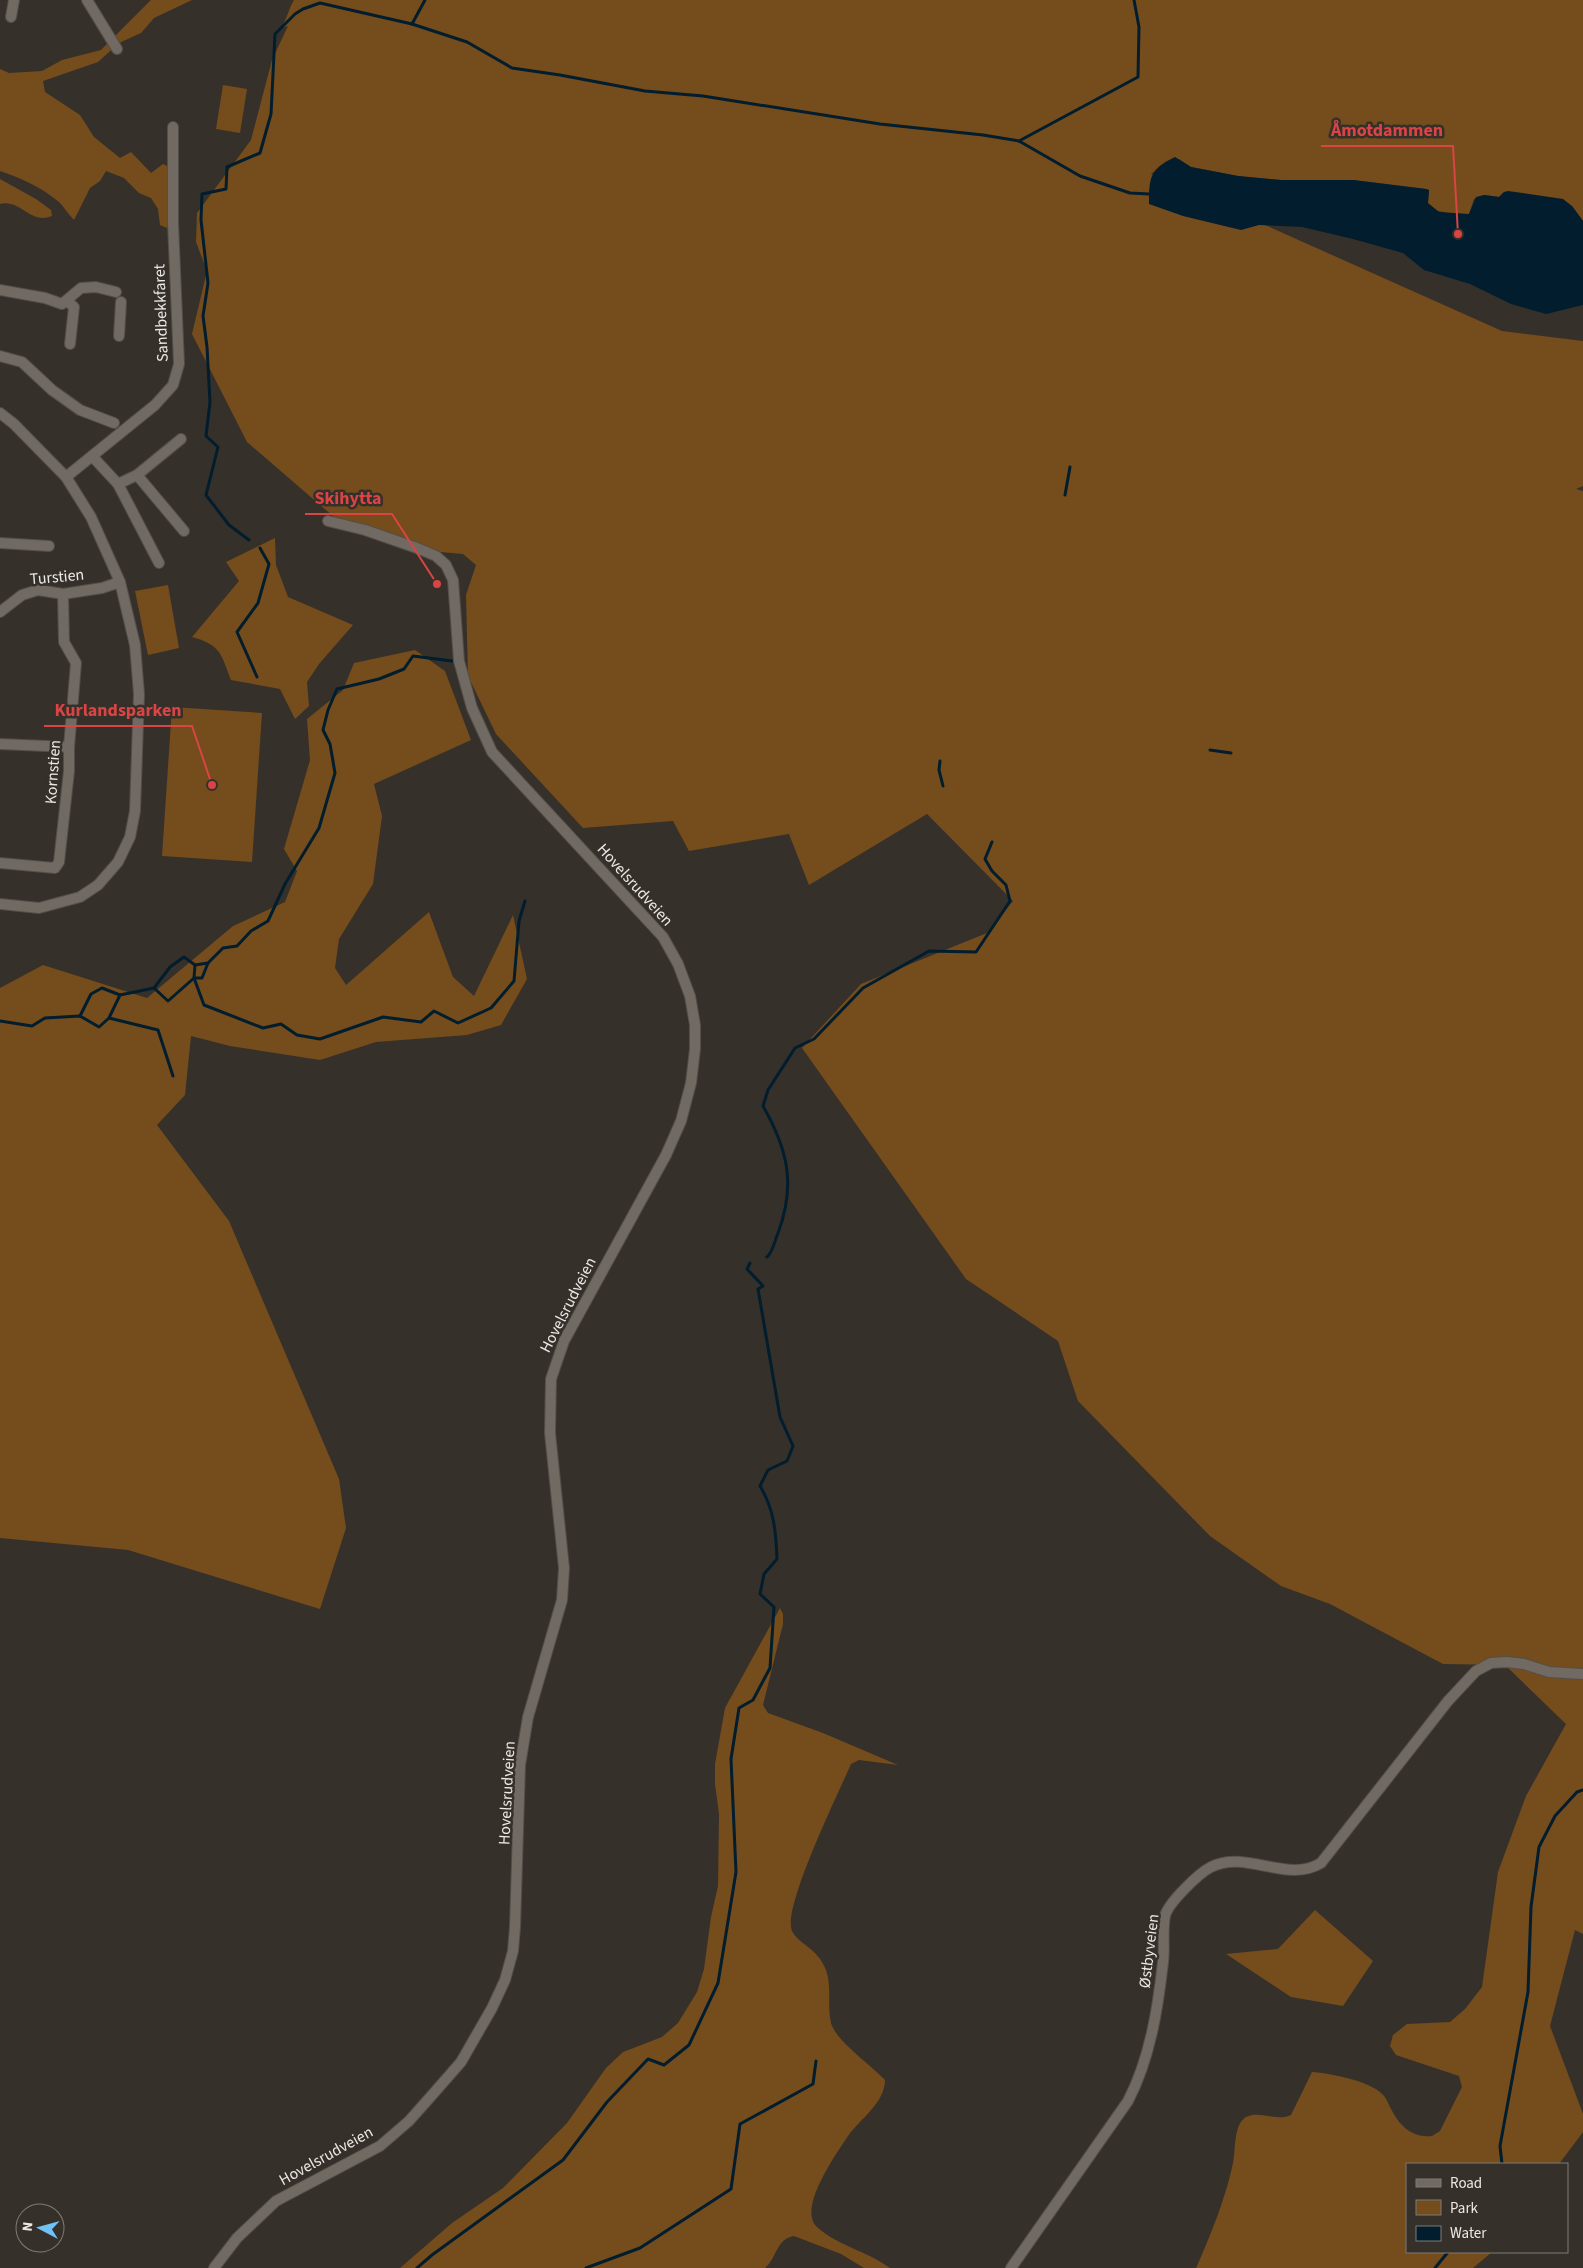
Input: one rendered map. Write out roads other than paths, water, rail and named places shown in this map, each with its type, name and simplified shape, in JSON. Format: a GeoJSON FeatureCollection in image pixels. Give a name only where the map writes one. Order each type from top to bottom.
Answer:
{"type":"FeatureCollection","features":[{"type":"Feature","properties":{"kind":"street"},"geometry":{"type":"LineString","coordinates":[[11,17],[14,0]]}},
{"type":"Feature","properties":{"kind":"street"},"geometry":{"type":"LineString","coordinates":[[87,0],[117,49]]}},
{"type":"Feature","properties":{"kind":"street","name":"Sandbekkfaret"},"geometry":{"type":"LineString","coordinates":[[66,477],[167,394],[177,375],[180,352],[173,223],[173,127]]}},
{"type":"Feature","properties":{"kind":"street"},"geometry":{"type":"LineString","coordinates":[[64,302],[81,288],[96,287],[119,297],[119,336]]}},
{"type":"Feature","properties":{"kind":"street"},"geometry":{"type":"LineString","coordinates":[[0,290],[64,302],[74,307],[70,344]]}},
{"type":"Feature","properties":{"kind":"street"},"geometry":{"type":"LineString","coordinates":[[0,356],[22,362],[52,390],[80,410],[114,423]]}},
{"type":"Feature","properties":{"kind":"street"},"geometry":{"type":"LineString","coordinates":[[0,413],[14,424],[66,477],[91,517],[120,582],[138,668],[134,811],[130,837],[118,862],[98,885],[80,897],[39,908],[0,904]]}},
{"type":"Feature","properties":{"kind":"street"},"geometry":{"type":"LineString","coordinates":[[118,484],[137,476],[181,438]]}},
{"type":"Feature","properties":{"kind":"street"},"geometry":{"type":"LineString","coordinates":[[92,456],[118,484],[160,563]]}},
{"type":"Feature","properties":{"kind":"street"},"geometry":{"type":"LineString","coordinates":[[137,476],[184,531]]}},
{"type":"Feature","properties":{"kind":"street","name":"Hovelsrudveien"},"geometry":{"type":"LineString","coordinates":[[214,2268],[237,2238],[276,2201],[380,2146],[408,2121],[461,2062],[480,2032],[505,1980],[512,1951],[515,1927],[520,1765],[523,1743],[528,1716],[562,1600],[564,1568],[552,1452],[551,1379],[564,1340],[666,1155],[681,1121],[691,1083],[695,1049],[695,1025],[690,996],[678,964],[663,937],[492,752],[472,708],[459,661],[454,580],[446,565],[436,556],[417,548],[365,530],[328,521]]}},
{"type":"Feature","properties":{"kind":"street"},"geometry":{"type":"LineString","coordinates":[[0,543],[49,546]]}},
{"type":"Feature","properties":{"kind":"street","name":"Turstien"},"geometry":{"type":"LineString","coordinates":[[0,611],[22,596],[38,590],[63,594],[102,588],[120,582]]}},
{"type":"Feature","properties":{"kind":"street","name":"Kornstien"},"geometry":{"type":"LineString","coordinates":[[0,863],[55,868],[60,862],[69,771],[69,747],[76,663],[64,642],[63,594]]}},
{"type":"Feature","properties":{"kind":"street"},"geometry":{"type":"LineString","coordinates":[[0,744],[69,747]]}},
{"type":"Feature","properties":{"kind":"street","name":"Østbyveien"},"geometry":{"type":"LineString","coordinates":[[1010,2268],[1128,2101],[1137,2083],[1158,1997],[1164,1960],[1165,1917],[1170,1905],[1208,1868],[1222,1861],[1247,1862],[1295,1870],[1311,1869],[1321,1863],[1476,1671],[1492,1663],[1524,1664],[1549,1672],[1583,1674]]}},
{"type":"Feature","properties":{"kind":"water"},"geometry":{"type":"Polygon","coordinates":[[[1175,157],[1191,167],[1238,176],[1281,180],[1353,180],[1426,189],[1429,190],[1428,203],[1439,212],[1469,214],[1476,197],[1484,195],[1499,197],[1508,191],[1563,199],[1572,206],[1583,221],[1583,305],[1546,314],[1511,304],[1470,284],[1424,270],[1403,253],[1353,239],[1302,227],[1259,225],[1241,230],[1183,216],[1149,204],[1153,175],[1160,166],[1175,157]]]}},
{"type":"Feature","properties":{"kind":"waterway"},"geometry":{"type":"LineString","coordinates":[[412,24],[425,0]]}},
{"type":"Feature","properties":{"kind":"waterway"},"geometry":{"type":"LineString","coordinates":[[1019,141],[1138,77],[1139,27],[1134,0]]}},
{"type":"Feature","properties":{"kind":"waterway"},"geometry":{"type":"LineString","coordinates":[[249,540],[229,525],[206,495],[218,447],[206,436],[210,402],[203,316],[208,283],[201,220],[202,194],[226,189],[227,167],[260,153],[271,114],[275,34],[295,14],[303,9],[320,3],[412,24],[467,42],[512,68],[645,91],[703,96],[880,124],[983,135],[1019,141],[1080,176],[1130,193],[1149,194]]}},
{"type":"Feature","properties":{"kind":"waterway"},"geometry":{"type":"LineString","coordinates":[[1065,495],[1070,467]]}},
{"type":"Feature","properties":{"kind":"waterway"},"geometry":{"type":"LineString","coordinates":[[257,677],[237,632],[258,603],[269,564],[260,548]]}},
{"type":"Feature","properties":{"kind":"waterway"},"geometry":{"type":"LineString","coordinates":[[0,1021],[32,1026],[45,1018],[80,1016],[99,1027],[109,1018],[120,995],[154,988],[168,1001],[194,978],[202,978],[208,963],[223,948],[237,946],[251,931],[268,921],[285,884],[319,828],[335,773],[330,744],[323,730],[328,710],[337,689],[379,679],[404,669],[413,656],[452,661]]}},
{"type":"Feature","properties":{"kind":"waterway"},"geometry":{"type":"LineString","coordinates":[[1210,750],[1231,753]]}},
{"type":"Feature","properties":{"kind":"waterway"},"geometry":{"type":"LineString","coordinates":[[940,761],[939,770],[943,786]]}},
{"type":"Feature","properties":{"kind":"waterway"},"geometry":{"type":"LineString","coordinates":[[767,1257],[772,1249],[784,1216],[788,1183],[783,1153],[772,1122],[763,1106],[768,1090],[795,1048],[814,1039],[863,988],[929,951],[976,952],[1010,901],[1006,885],[992,871],[985,859],[992,842]]}},
{"type":"Feature","properties":{"kind":"waterway"},"geometry":{"type":"LineString","coordinates":[[195,965],[194,978],[204,1005],[263,1028],[281,1024],[297,1035],[320,1039],[383,1017],[421,1022],[434,1011],[458,1023],[491,1008],[514,981],[519,921],[525,901]]}},
{"type":"Feature","properties":{"kind":"waterway"},"geometry":{"type":"LineString","coordinates":[[154,988],[170,967],[184,957],[195,965],[208,963]]}},
{"type":"Feature","properties":{"kind":"waterway"},"geometry":{"type":"LineString","coordinates":[[80,1016],[91,994],[102,988],[120,995]]}},
{"type":"Feature","properties":{"kind":"waterway"},"geometry":{"type":"LineString","coordinates":[[109,1018],[158,1030],[173,1076]]}},
{"type":"Feature","properties":{"kind":"waterway"},"geometry":{"type":"LineString","coordinates":[[417,2268],[432,2255],[563,2160],[607,2102],[648,2059],[664,2065],[689,2045],[718,1983],[736,1872],[731,1759],[739,1708],[753,1700],[770,1668],[774,1607],[760,1594],[764,1574],[777,1559],[777,1549],[771,1512],[760,1486],[768,1470],[787,1461],[793,1446],[780,1417],[758,1289],[763,1286],[747,1269],[750,1263]]}},
{"type":"Feature","properties":{"kind":"waterway"},"geometry":{"type":"LineString","coordinates":[[1502,2163],[1500,2146],[1528,1992],[1531,1907],[1539,1847],[1555,1816],[1577,1792],[1583,1790]]}},
{"type":"Feature","properties":{"kind":"waterway"},"geometry":{"type":"LineString","coordinates":[[586,2268],[640,2248],[731,2189],[740,2124],[813,2084],[816,2061]]}},
{"type":"Feature","properties":{"kind":"waterway"},"geometry":{"type":"LineString","coordinates":[[1435,2268],[1447,2253]]}},
{"type":"Feature","properties":{"kind":"place","name":"Åmotdammen"},"geometry":{"type":"Point","coordinates":[1458,234]}},
{"type":"Feature","properties":{"kind":"place","name":"Skihytta"},"geometry":{"type":"Point","coordinates":[437,584]}},
{"type":"Feature","properties":{"kind":"place","name":"Kurlandsparken"},"geometry":{"type":"Point","coordinates":[212,785]}}]}
